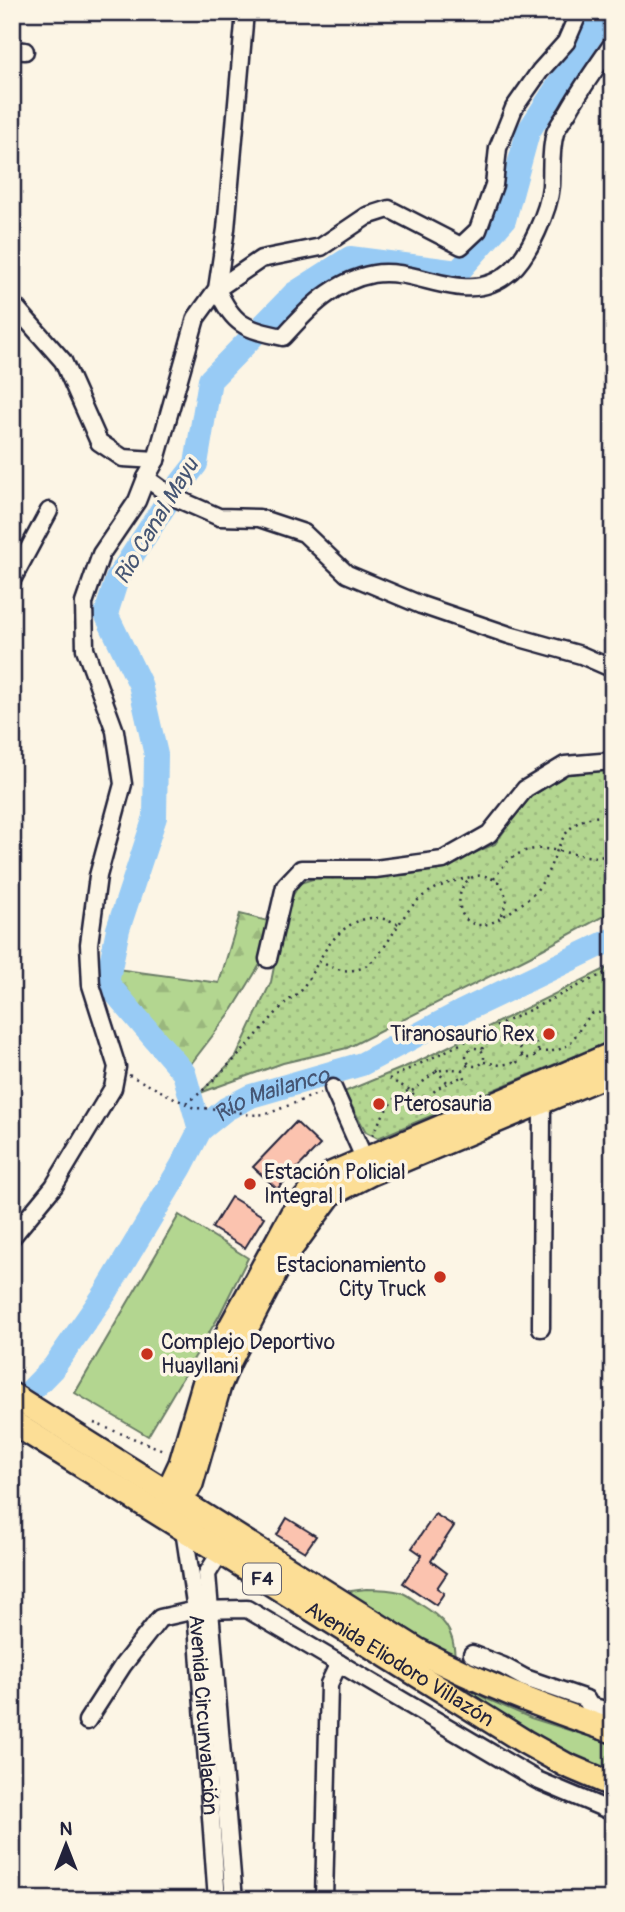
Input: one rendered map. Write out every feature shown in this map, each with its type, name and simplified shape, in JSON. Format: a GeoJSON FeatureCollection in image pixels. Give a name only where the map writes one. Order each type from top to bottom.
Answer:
{"type":"FeatureCollection","features":[{"type":"Feature","properties":{"kind":"highway","name":"Avenida Eliodoro Villazón"},"geometry":{"type":"LineString","coordinates":[[12,1395],[123,1479],[184,1530],[524,1742],[566,1765],[613,1785]]}},
{"type":"Feature","properties":{"kind":"highway","name":"Avenida Eliodoro Villazón"},"geometry":{"type":"LineString","coordinates":[[12,1422],[123,1479],[174,1497],[419,1651],[464,1675],[530,1703],[613,1731]]}},
{"type":"Feature","properties":{"kind":"main road"},"geometry":{"type":"LineString","coordinates":[[368,1167],[613,1053]]}},
{"type":"Feature","properties":{"kind":"main road"},"geometry":{"type":"LineString","coordinates":[[174,1497],[192,1484],[220,1386],[319,1181],[331,1173],[368,1167],[613,1073]]}},
{"type":"Feature","properties":{"kind":"main road"},"geometry":{"type":"LineString","coordinates":[[174,1497],[182,1457],[204,1381],[230,1326],[302,1217]]}},
{"type":"Feature","properties":{"kind":"street"},"geometry":{"type":"LineString","coordinates":[[245,12],[226,229],[217,289],[228,313],[251,330],[283,337],[313,304],[346,283],[374,274],[408,276],[454,288],[485,286],[511,271],[535,237],[551,188],[555,132],[613,43]]}},
{"type":"Feature","properties":{"kind":"street"},"geometry":{"type":"LineString","coordinates":[[12,1237],[54,1186],[113,1088],[117,1067],[91,985],[89,944],[98,876],[123,784],[115,731],[85,649],[84,603],[101,554],[137,501],[156,460],[196,318],[217,289],[261,259],[321,247],[367,216],[389,209],[461,246],[478,230],[494,185],[498,148],[514,108],[540,71],[566,42],[579,12]]}},
{"type":"Feature","properties":{"kind":"street"},"geometry":{"type":"LineString","coordinates":[[12,303],[63,361],[99,442],[123,458],[156,460]]}},
{"type":"Feature","properties":{"kind":"street"},"geometry":{"type":"LineString","coordinates":[[146,478],[171,496],[219,517],[259,518],[304,533],[347,574],[421,606],[509,635],[581,654],[613,669]]}},
{"type":"Feature","properties":{"kind":"street"},"geometry":{"type":"LineString","coordinates":[[12,580],[49,511]]}},
{"type":"Feature","properties":{"kind":"street"},"geometry":{"type":"LineString","coordinates":[[268,959],[285,886],[301,869],[375,869],[443,860],[489,834],[525,789],[565,765],[613,761]]}},
{"type":"Feature","properties":{"kind":"street"},"geometry":{"type":"LineString","coordinates":[[333,1088],[368,1167]]}},
{"type":"Feature","properties":{"kind":"street"},"geometry":{"type":"LineString","coordinates":[[541,1328],[542,1102]]}},
{"type":"Feature","properties":{"kind":"street","name":"Avenida Circunvalación"},"geometry":{"type":"LineString","coordinates":[[184,1530],[204,1610],[234,1900]]}},
{"type":"Feature","properties":{"kind":"street","name":"Avenida Circunvalación"},"geometry":{"type":"LineString","coordinates":[[217,1900],[204,1610],[206,1574],[220,1553]]}},
{"type":"Feature","properties":{"kind":"street"},"geometry":{"type":"LineString","coordinates":[[87,1721],[123,1665],[160,1618],[204,1610],[247,1609],[537,1780],[613,1812]]}},
{"type":"Feature","properties":{"kind":"street"},"geometry":{"type":"LineString","coordinates":[[472,1654],[525,1678],[586,1699],[590,1706],[613,1712]]}},
{"type":"Feature","properties":{"kind":"street"},"geometry":{"type":"LineString","coordinates":[[324,1900],[329,1684],[339,1663]]}},
{"type":"Feature","properties":{"kind":"path"},"geometry":{"type":"LineString","coordinates":[[478,876],[464,884],[458,898],[461,913],[481,925],[496,920],[534,894],[544,883],[564,833],[573,825],[587,818],[613,816]]}},
{"type":"Feature","properties":{"kind":"path"},"geometry":{"type":"LineString","coordinates":[[494,878],[512,858],[529,849],[542,848],[592,856],[613,855]]}},
{"type":"Feature","properties":{"kind":"path"},"geometry":{"type":"LineString","coordinates":[[319,961],[338,970],[364,967],[375,960],[387,946],[398,925],[419,899],[456,880],[478,876],[494,878],[505,891],[506,907],[502,915]]}},
{"type":"Feature","properties":{"kind":"path"},"geometry":{"type":"LineString","coordinates":[[185,1104],[241,1054],[285,1003],[301,991],[334,936],[360,919],[389,919],[398,925]]}},
{"type":"Feature","properties":{"kind":"path"},"geometry":{"type":"LineString","coordinates":[[423,1117],[411,1091],[389,1079],[613,969]]}},
{"type":"Feature","properties":{"kind":"path"},"geometry":{"type":"LineString","coordinates":[[538,1052],[538,1047],[532,1041],[522,1044],[520,1050],[523,1055],[531,1058],[538,1052],[561,1051],[570,1044],[593,1013],[613,1013]]}},
{"type":"Feature","properties":{"kind":"path"},"geometry":{"type":"LineString","coordinates":[[481,1050],[491,1039],[502,1038],[522,1044]]}},
{"type":"Feature","properties":{"kind":"path"},"geometry":{"type":"LineString","coordinates":[[483,1061],[481,1050],[474,1048],[468,1051],[466,1059],[475,1066],[483,1061],[515,1065],[523,1055]]}},
{"type":"Feature","properties":{"kind":"path"},"geometry":{"type":"LineString","coordinates":[[372,1135],[397,1095],[411,1091],[436,1070],[462,1070],[470,1063]]}},
{"type":"Feature","properties":{"kind":"path"},"geometry":{"type":"LineString","coordinates":[[117,1067],[194,1108],[226,1109],[250,1115],[267,1114],[333,1088]]}},
{"type":"Feature","properties":{"kind":"path"},"geometry":{"type":"LineString","coordinates":[[436,1070],[448,1083]]}},
{"type":"Feature","properties":{"kind":"path"},"geometry":{"type":"LineString","coordinates":[[427,1104],[430,1095],[448,1083],[464,1076],[468,1083]]}},
{"type":"Feature","properties":{"kind":"path"},"geometry":{"type":"LineString","coordinates":[[91,1422],[182,1457]]}},
{"type":"Feature","properties":{"kind":"green space"},"geometry":{"type":"Polygon","coordinates":[[[613,769],[613,911],[347,1048],[283,1063],[200,1093],[236,1057],[271,982],[282,926],[300,883],[316,878],[405,875],[438,869],[495,844],[526,800],[567,774],[613,769]]]}},
{"type":"Feature","properties":{"kind":"green space"},"geometry":{"type":"Polygon","coordinates":[[[240,914],[268,921],[261,963],[233,1009],[184,1073],[107,983],[110,968],[219,983],[240,914]]]}},
{"type":"Feature","properties":{"kind":"green space"},"geometry":{"type":"Polygon","coordinates":[[[613,965],[613,1040],[378,1138],[366,1132],[344,1092],[419,1061],[613,965]]]}},
{"type":"Feature","properties":{"kind":"green space","name":"Complejo Deportivo Huayllani"},"geometry":{"type":"Polygon","coordinates":[[[179,1215],[248,1258],[219,1316],[148,1436],[75,1393],[179,1215]]]}},
{"type":"Feature","properties":{"kind":"green space"},"geometry":{"type":"Polygon","coordinates":[[[366,1589],[403,1593],[435,1614],[450,1632],[455,1658],[343,1592],[366,1589]]]}},
{"type":"Feature","properties":{"kind":"green space"},"geometry":{"type":"Polygon","coordinates":[[[407,1655],[487,1699],[531,1718],[613,1744],[613,1774],[553,1748],[407,1655]]]}},
{"type":"Feature","properties":{"kind":"building"},"geometry":{"type":"Polygon","coordinates":[[[296,1122],[320,1145],[277,1189],[253,1167],[296,1122]]]}},
{"type":"Feature","properties":{"kind":"building"},"geometry":{"type":"Polygon","coordinates":[[[231,1197],[264,1217],[245,1248],[212,1228],[231,1197]]]}},
{"type":"Feature","properties":{"kind":"building"},"geometry":{"type":"Polygon","coordinates":[[[435,1514],[454,1526],[431,1561],[447,1573],[437,1588],[444,1593],[436,1605],[403,1583],[422,1555],[412,1548],[435,1514]]]}},
{"type":"Feature","properties":{"kind":"building"},"geometry":{"type":"Polygon","coordinates":[[[287,1518],[316,1536],[305,1552],[277,1535],[287,1518]]]}},
{"type":"Feature","properties":{"kind":"waterway","name":"Rio Canal Mayu"},"geometry":{"type":"LineString","coordinates":[[200,1130],[184,1073],[107,983],[118,929],[155,817],[156,755],[140,684],[106,614],[117,579],[171,496],[196,464],[210,380],[295,293],[350,258],[458,272],[504,220],[528,132],[606,12]]}},
{"type":"Feature","properties":{"kind":"waterway","name":"Río Mailanco"},"geometry":{"type":"LineString","coordinates":[[12,1410],[53,1368],[106,1292],[181,1167],[200,1130],[226,1109],[251,1096],[362,1064],[461,1012],[613,939]]}},
{"type":"Feature","properties":{"kind":"place","name":"Tiranosaurio Rex"},"geometry":{"type":"Point","coordinates":[549,1034]}},
{"type":"Feature","properties":{"kind":"place","name":"Pterosauria"},"geometry":{"type":"Point","coordinates":[379,1104]}},
{"type":"Feature","properties":{"kind":"place","name":"Estación Policial Integral I"},"geometry":{"type":"Point","coordinates":[250,1184]}},
{"type":"Feature","properties":{"kind":"place","name":"Estacionamiento City Truck"},"geometry":{"type":"Point","coordinates":[440,1277]}},
{"type":"Feature","properties":{"kind":"place","name":"Complejo Deportivo Huayllani"},"geometry":{"type":"Point","coordinates":[147,1354]}}]}
